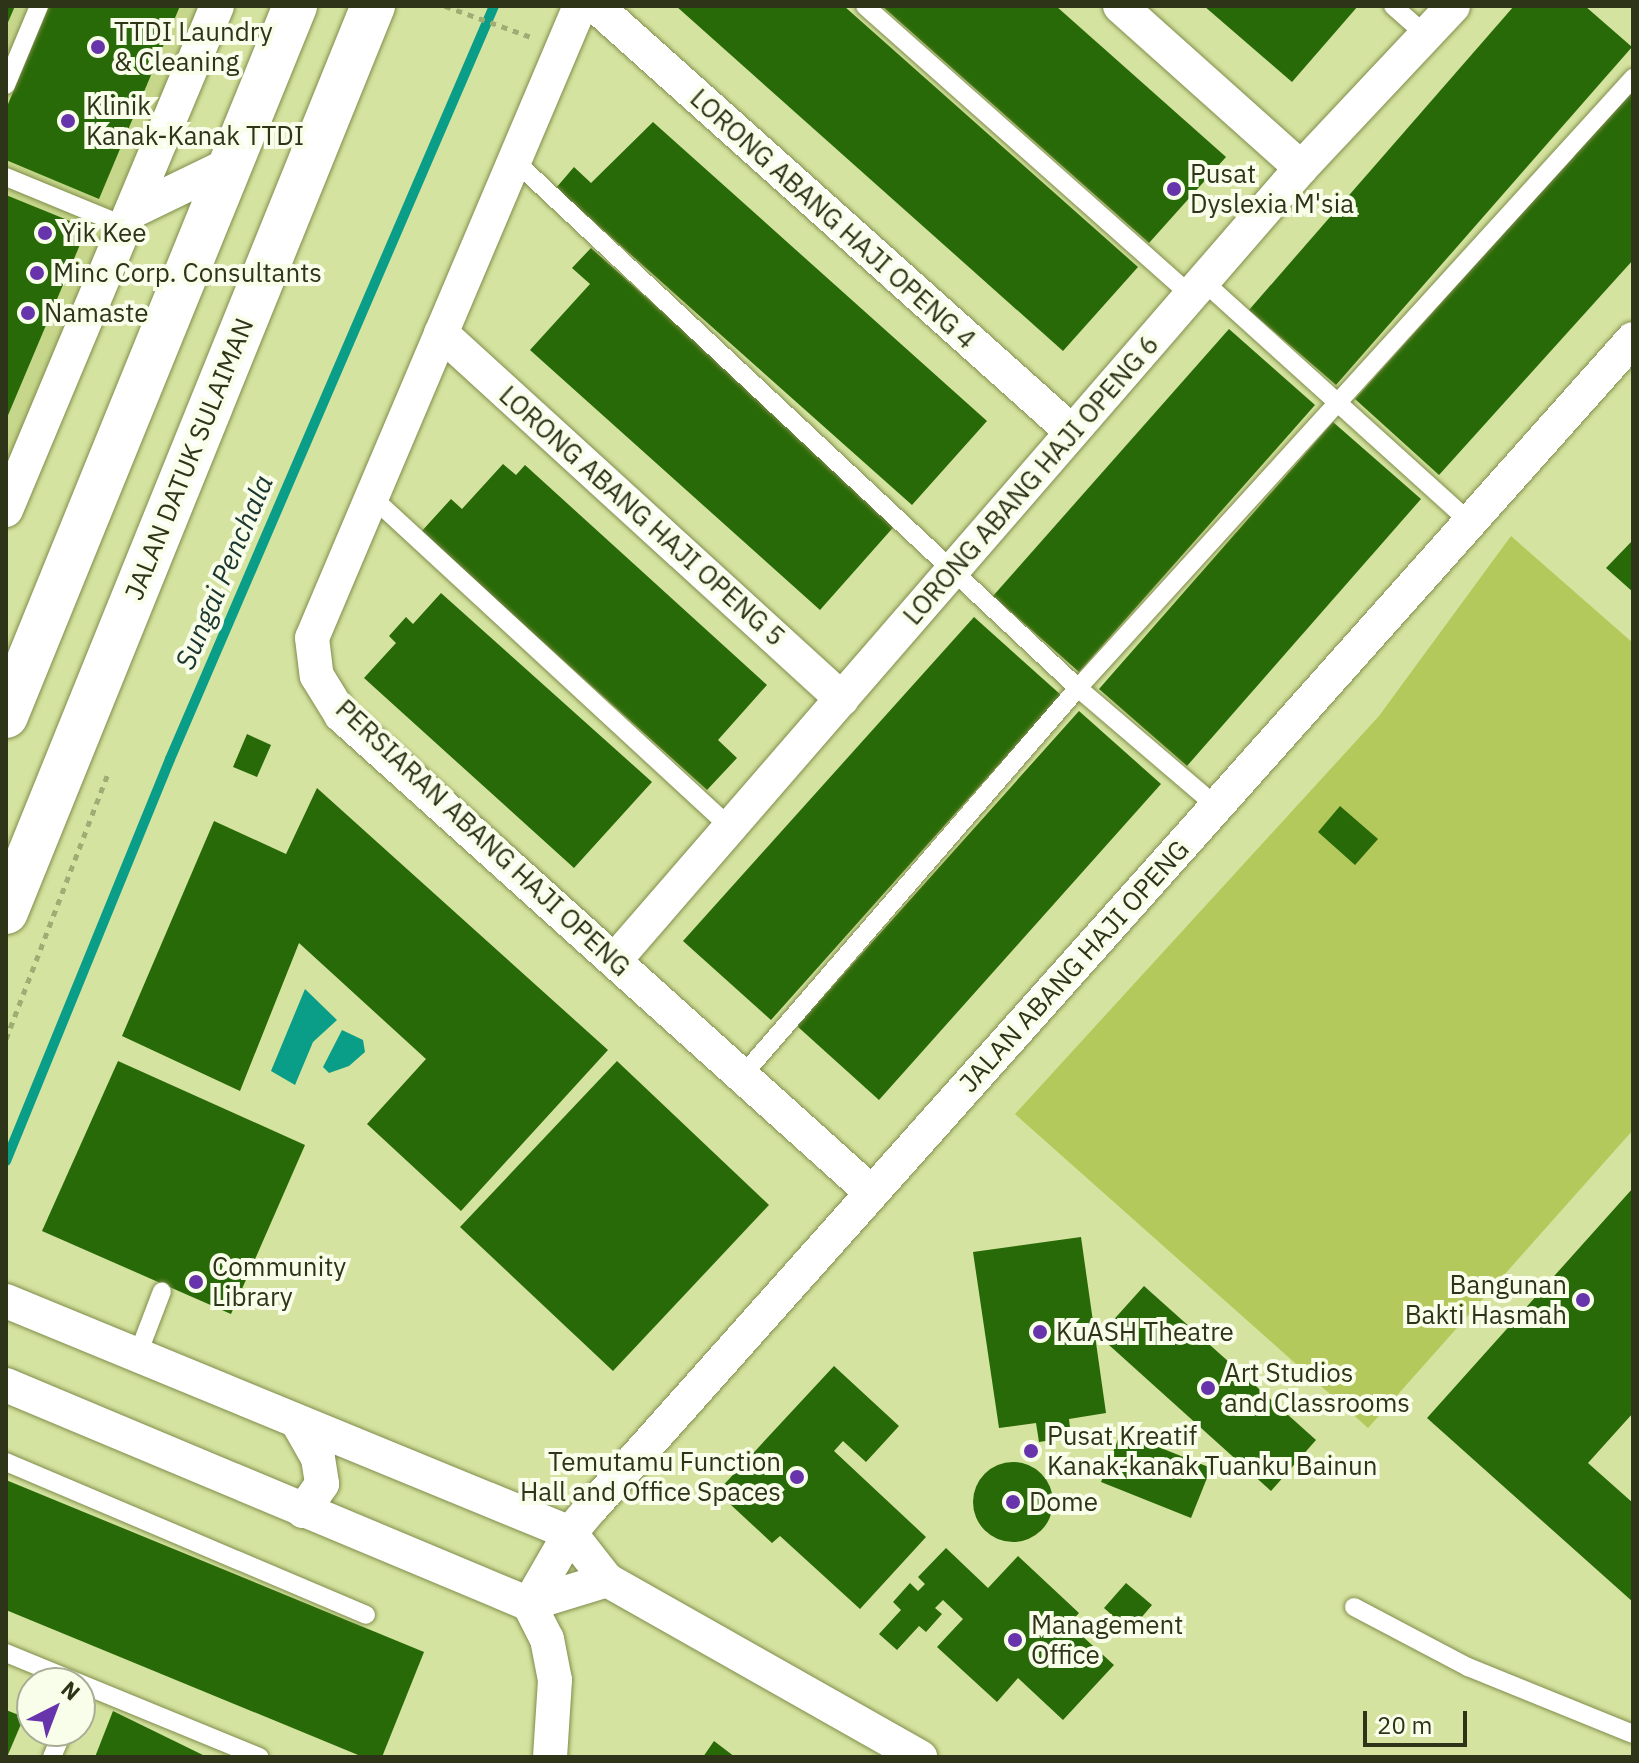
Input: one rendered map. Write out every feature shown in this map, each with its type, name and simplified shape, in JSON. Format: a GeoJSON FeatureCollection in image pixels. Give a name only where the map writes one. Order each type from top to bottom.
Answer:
{"type":"FeatureCollection","features":[{"type":"Feature","properties":{"kind":"main road"},"geometry":{"type":"LineString","coordinates":[[6,716],[295,6]]}},
{"type":"Feature","properties":{"kind":"main road","name":"JALAN DATUK SULAIMAN"},"geometry":{"type":"LineString","coordinates":[[6,912],[373,6]]}},
{"type":"Feature","properties":{"kind":"street"},"geometry":{"type":"LineString","coordinates":[[6,510],[217,6]]}},
{"type":"Feature","properties":{"kind":"street","name":"PERSIARAN ABANG HAJI OPENG"},"geometry":{"type":"LineString","coordinates":[[580,6],[312,638],[317,676],[341,715],[872,1193]]}},
{"type":"Feature","properties":{"kind":"street","name":"LORONG ABANG HAJI OPENG 4"},"geometry":{"type":"LineString","coordinates":[[596,6],[1071,431]]}},
{"type":"Feature","properties":{"kind":"street"},"geometry":{"type":"LineString","coordinates":[[1120,6],[1301,168]]}},
{"type":"Feature","properties":{"kind":"street","name":"LORONG ABANG HAJI OPENG 6"},"geometry":{"type":"LineString","coordinates":[[615,960],[1301,168],[1453,6]]}},
{"type":"Feature","properties":{"kind":"street"},"geometry":{"type":"LineString","coordinates":[[128,219],[230,164]]}},
{"type":"Feature","properties":{"kind":"street","name":"LORONG ABANG HAJI OPENG 5"},"geometry":{"type":"LineString","coordinates":[[441,333],[842,699]]}},
{"type":"Feature","properties":{"kind":"street","name":"JALAN ABANG HAJI OPENG"},"geometry":{"type":"LineString","coordinates":[[529,1604],[570,1533],[1633,339]]}},
{"type":"Feature","properties":{"kind":"street"},"geometry":{"type":"LineString","coordinates":[[6,1301],[570,1533],[607,1580],[920,1757]]}},
{"type":"Feature","properties":{"kind":"street"},"geometry":{"type":"LineString","coordinates":[[9,1393],[529,1604],[607,1580]]}},
{"type":"Feature","properties":{"kind":"street"},"geometry":{"type":"LineString","coordinates":[[298,1423],[318,1458],[322,1484],[303,1511]]}},
{"type":"Feature","properties":{"kind":"street"},"geometry":{"type":"LineString","coordinates":[[529,1604],[547,1639],[555,1680],[550,1757]]}},
{"type":"Feature","properties":{"kind":"lane"},"geometry":{"type":"LineString","coordinates":[[6,85],[39,6]]}},
{"type":"Feature","properties":{"kind":"lane"},"geometry":{"type":"LineString","coordinates":[[865,6],[1196,288],[1336,401],[1470,522]]}},
{"type":"Feature","properties":{"kind":"lane"},"geometry":{"type":"LineString","coordinates":[[1393,6],[1427,36]]}},
{"type":"Feature","properties":{"kind":"lane"},"geometry":{"type":"LineString","coordinates":[[742,1076],[1078,688],[1633,78]]}},
{"type":"Feature","properties":{"kind":"lane"},"geometry":{"type":"LineString","coordinates":[[515,161],[955,569],[1078,688],[1216,806]]}},
{"type":"Feature","properties":{"kind":"lane"},"geometry":{"type":"LineString","coordinates":[[6,177],[128,219]]}},
{"type":"Feature","properties":{"kind":"lane"},"geometry":{"type":"LineString","coordinates":[[372,497],[729,827]]}},
{"type":"Feature","properties":{"kind":"lane"},"geometry":{"type":"LineString","coordinates":[[138,1354],[162,1291]]}},
{"type":"Feature","properties":{"kind":"lane"},"geometry":{"type":"LineString","coordinates":[[6,1462],[366,1615]]}},
{"type":"Feature","properties":{"kind":"lane"},"geometry":{"type":"LineString","coordinates":[[1354,1607],[1468,1667],[1633,1734]]}},
{"type":"Feature","properties":{"kind":"lane"},"geometry":{"type":"LineString","coordinates":[[6,1653],[38,1667]]}},
{"type":"Feature","properties":{"kind":"lane"},"geometry":{"type":"LineString","coordinates":[[96,1692],[260,1757]]}},
{"type":"Feature","properties":{"kind":"path"},"geometry":{"type":"LineString","coordinates":[[448,7],[524,35]]}},
{"type":"Feature","properties":{"kind":"shaded area"},"geometry":{"type":"Polygon","coordinates":[[[6,6],[202,6],[6,490],[6,6]]]}},
{"type":"Feature","properties":{"kind":"shaded area"},"geometry":{"type":"Polygon","coordinates":[[[1511,536],[1633,643],[1633,1130],[1368,1428],[1015,1114],[1379,716],[1511,536]]]}},
{"type":"Feature","properties":{"kind":"water"},"geometry":{"type":"Polygon","coordinates":[[[305,989],[337,1020],[313,1042],[295,1085],[271,1071],[305,989]]]}},
{"type":"Feature","properties":{"kind":"water"},"geometry":{"type":"Polygon","coordinates":[[[342,1030],[363,1040],[365,1052],[349,1066],[329,1073],[323,1067],[342,1030]]]}},
{"type":"Feature","properties":{"kind":"building"},"geometry":{"type":"Polygon","coordinates":[[[6,6],[15,6],[6,27],[6,6]]]}},
{"type":"Feature","properties":{"kind":"building"},"geometry":{"type":"Polygon","coordinates":[[[49,6],[180,6],[99,199],[6,160],[6,109],[49,6]]]}},
{"type":"Feature","properties":{"kind":"building"},"geometry":{"type":"Polygon","coordinates":[[[676,6],[844,6],[1138,267],[1063,351],[676,6]]]}},
{"type":"Feature","properties":{"kind":"building"},"geometry":{"type":"Polygon","coordinates":[[[882,6],[1056,6],[1226,157],[1149,243],[882,6]]]}},
{"type":"Feature","properties":{"kind":"building"},"geometry":{"type":"Polygon","coordinates":[[[1204,6],[1358,6],[1292,82],[1204,6]]]}},
{"type":"Feature","properties":{"kind":"building"},"geometry":{"type":"Polygon","coordinates":[[[1514,6],[1585,6],[1632,47],[1336,385],[1249,310],[1514,6]]]}},
{"type":"Feature","properties":{"kind":"building"},"geometry":{"type":"Polygon","coordinates":[[[1633,89],[1633,260],[1439,475],[1355,399],[1633,89]]]}},
{"type":"Feature","properties":{"kind":"building"},"geometry":{"type":"Polygon","coordinates":[[[653,122],[987,421],[912,505],[556,188],[574,167],[591,183],[653,122]]]}},
{"type":"Feature","properties":{"kind":"building"},"geometry":{"type":"Polygon","coordinates":[[[6,195],[87,228],[6,420],[6,195]]]}},
{"type":"Feature","properties":{"kind":"building"},"geometry":{"type":"Polygon","coordinates":[[[591,248],[898,522],[820,610],[530,350],[590,284],[572,268],[591,248]]]}},
{"type":"Feature","properties":{"kind":"building"},"geometry":{"type":"Polygon","coordinates":[[[1229,329],[1315,405],[1079,672],[993,596],[1229,329]]]}},
{"type":"Feature","properties":{"kind":"building"},"geometry":{"type":"Polygon","coordinates":[[[1333,422],[1421,499],[1187,766],[1099,689],[1333,422]]]}},
{"type":"Feature","properties":{"kind":"building"},"geometry":{"type":"Polygon","coordinates":[[[503,464],[516,475],[525,465],[767,685],[718,740],[737,758],[707,790],[421,532],[451,499],[462,509],[503,464]]]}},
{"type":"Feature","properties":{"kind":"building"},"geometry":{"type":"Polygon","coordinates":[[[1633,540],[1633,592],[1606,568],[1633,540]]]}},
{"type":"Feature","properties":{"kind":"building"},"geometry":{"type":"Polygon","coordinates":[[[441,593],[652,782],[574,868],[364,678],[396,643],[389,636],[406,617],[413,624],[441,593]]]}},
{"type":"Feature","properties":{"kind":"building"},"geometry":{"type":"Polygon","coordinates":[[[974,617],[1061,695],[771,1020],[683,941],[974,617]]]}},
{"type":"Feature","properties":{"kind":"building"},"geometry":{"type":"Polygon","coordinates":[[[1079,711],[1161,784],[879,1100],[797,1026],[1079,711]]]}},
{"type":"Feature","properties":{"kind":"building"},"geometry":{"type":"Polygon","coordinates":[[[247,734],[271,745],[257,777],[233,767],[247,734]]]}},
{"type":"Feature","properties":{"kind":"building"},"geometry":{"type":"Polygon","coordinates":[[[317,788],[608,1050],[461,1211],[367,1124],[426,1059],[299,943],[240,1091],[122,1036],[214,821],[286,854],[317,788]]]}},
{"type":"Feature","properties":{"kind":"building"},"geometry":{"type":"Polygon","coordinates":[[[1340,806],[1378,839],[1355,865],[1318,832],[1340,806]]]}},
{"type":"Feature","properties":{"kind":"building"},"geometry":{"type":"Polygon","coordinates":[[[118,1061],[305,1145],[231,1314],[42,1231],[118,1061]]]}},
{"type":"Feature","properties":{"kind":"building"},"geometry":{"type":"Polygon","coordinates":[[[617,1061],[769,1205],[613,1371],[460,1227],[617,1061]]]}},
{"type":"Feature","properties":{"kind":"building","name":"Bangunan Bakti Hasmah"},"geometry":{"type":"Polygon","coordinates":[[[1633,1188],[1633,1413],[1588,1463],[1633,1503],[1633,1602],[1427,1418],[1633,1188]]]}},
{"type":"Feature","properties":{"kind":"building","name":"KuASH Theatre"},"geometry":{"type":"Polygon","coordinates":[[[1081,1237],[1106,1413],[1069,1419],[1071,1437],[1039,1442],[1036,1423],[999,1428],[973,1252],[1081,1237]]]}},
{"type":"Feature","properties":{"kind":"building","name":"Art Studios and Classrooms"},"geometry":{"type":"Polygon","coordinates":[[[1144,1286],[1316,1440],[1271,1491],[1099,1336],[1144,1286]]]}},
{"type":"Feature","properties":{"kind":"building","name":"Temutamu Function Hall and Office Spaces"},"geometry":{"type":"Polygon","coordinates":[[[834,1366],[899,1426],[866,1462],[843,1441],[834,1451],[926,1537],[860,1609],[780,1536],[772,1543],[717,1492],[834,1366]]]}},
{"type":"Feature","properties":{"kind":"building"},"geometry":{"type":"Polygon","coordinates":[[[1121,1432],[1211,1468],[1191,1518],[1101,1482],[1121,1432]]]}},
{"type":"Feature","properties":{"kind":"building","name":"Dome"},"geometry":{"type":"Polygon","coordinates":[[[1013,1462],[1041,1474],[1053,1502],[1041,1530],[1013,1542],[985,1530],[973,1502],[985,1474],[1013,1462]]]}},
{"type":"Feature","properties":{"kind":"building"},"geometry":{"type":"Polygon","coordinates":[[[6,1480],[424,1652],[382,1757],[363,1757],[6,1610],[6,1480]]]}},
{"type":"Feature","properties":{"kind":"building","name":"Management Office"},"geometry":{"type":"Polygon","coordinates":[[[946,1548],[988,1588],[1018,1556],[1079,1613],[1069,1624],[1114,1665],[1063,1720],[1018,1678],[997,1702],[937,1647],[963,1619],[943,1600],[935,1608],[942,1614],[926,1632],[919,1626],[897,1650],[879,1634],[901,1610],[893,1602],[910,1583],[918,1591],[925,1584],[918,1577],[946,1548]]]}},
{"type":"Feature","properties":{"kind":"building"},"geometry":{"type":"Polygon","coordinates":[[[1126,1583],[1152,1605],[1130,1631],[1104,1608],[1126,1583]]]}},
{"type":"Feature","properties":{"kind":"building"},"geometry":{"type":"Polygon","coordinates":[[[6,1710],[16,1714],[16,1736],[6,1757],[6,1710]]]}},
{"type":"Feature","properties":{"kind":"building"},"geometry":{"type":"Polygon","coordinates":[[[113,1711],[207,1757],[95,1757],[113,1711]]]}},
{"type":"Feature","properties":{"kind":"building"},"geometry":{"type":"Polygon","coordinates":[[[714,1741],[735,1757],[703,1757],[714,1741]]]}},
{"type":"Feature","properties":{"kind":"waterway","name":"Sungai Penchala"},"geometry":{"type":"LineString","coordinates":[[6,1161],[170,759],[494,6]]}},
{"type":"Feature","properties":{"kind":"place","name":"TTDI Laundry & Cleaning"},"geometry":{"type":"Point","coordinates":[98,47]}},
{"type":"Feature","properties":{"kind":"place","name":"Klinik Kanak-Kanak TTDI"},"geometry":{"type":"Point","coordinates":[68,121]}},
{"type":"Feature","properties":{"kind":"place","name":"Pusat Dyslexia M'sia"},"geometry":{"type":"Point","coordinates":[1174,189]}},
{"type":"Feature","properties":{"kind":"place","name":"Yik Kee"},"geometry":{"type":"Point","coordinates":[45,233]}},
{"type":"Feature","properties":{"kind":"place","name":"Minc Corp. Consultants"},"geometry":{"type":"Point","coordinates":[37,273]}},
{"type":"Feature","properties":{"kind":"place","name":"Namaste"},"geometry":{"type":"Point","coordinates":[28,313]}},
{"type":"Feature","properties":{"kind":"place","name":"Community Library"},"geometry":{"type":"Point","coordinates":[196,1282]}},
{"type":"Feature","properties":{"kind":"place","name":"Bangunan Bakti Hasmah"},"geometry":{"type":"Point","coordinates":[1583,1300]}},
{"type":"Feature","properties":{"kind":"place","name":"KuASH Theatre"},"geometry":{"type":"Point","coordinates":[1040,1332]}},
{"type":"Feature","properties":{"kind":"place","name":"Art Studios and Classrooms"},"geometry":{"type":"Point","coordinates":[1208,1388]}},
{"type":"Feature","properties":{"kind":"place","name":"Pusat Kreatif Kanak-kanak Tuanku Bainun"},"geometry":{"type":"Point","coordinates":[1031,1451]}},
{"type":"Feature","properties":{"kind":"place","name":"Temutamu Function Hall and Office Spaces"},"geometry":{"type":"Point","coordinates":[797,1477]}},
{"type":"Feature","properties":{"kind":"place","name":"Dome"},"geometry":{"type":"Point","coordinates":[1013,1502]}},
{"type":"Feature","properties":{"kind":"place","name":"Management Office"},"geometry":{"type":"Point","coordinates":[1015,1640]}}]}
